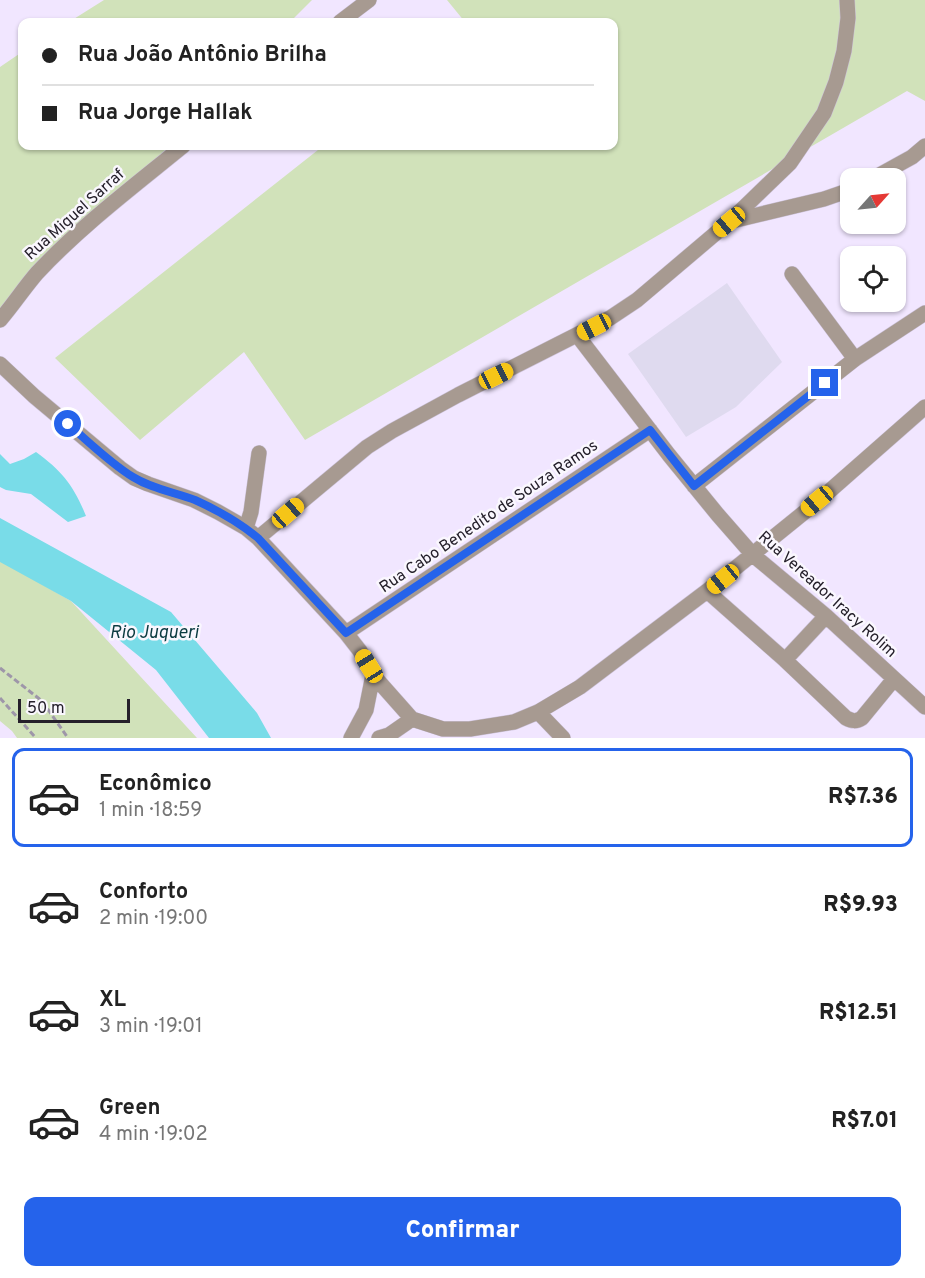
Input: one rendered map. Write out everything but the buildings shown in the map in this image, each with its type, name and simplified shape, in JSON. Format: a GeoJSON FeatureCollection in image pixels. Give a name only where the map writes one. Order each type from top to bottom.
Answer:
{"type":"FeatureCollection","features":[{"type":"Feature","properties":{"kind":"street"},"geometry":{"type":"LineString","coordinates":[[345,18],[369,0]]}},
{"type":"Feature","properties":{"kind":"street"},"geometry":{"type":"LineString","coordinates":[[252,533],[392,431],[610,318],[637,300],[729,222],[790,163],[824,113],[836,82],[844,51],[848,18],[847,0]]}},
{"type":"Feature","properties":{"kind":"street"},"geometry":{"type":"LineString","coordinates":[[892,168],[912,157],[925,146]]}},
{"type":"Feature","properties":{"kind":"street","name":"Rua Miguel Sarraf"},"geometry":{"type":"LineString","coordinates":[[0,320],[38,272],[88,224],[178,150]]}},
{"type":"Feature","properties":{"kind":"street"},"geometry":{"type":"LineString","coordinates":[[729,222],[840,193]]}},
{"type":"Feature","properties":{"kind":"street"},"geometry":{"type":"LineString","coordinates":[[792,274],[855,359]]}},
{"type":"Feature","properties":{"kind":"street"},"geometry":{"type":"LineString","coordinates":[[694,486],[855,359],[925,313]]}},
{"type":"Feature","properties":{"kind":"street","name":"Rua Vereador Iracy Rolim"},"geometry":{"type":"LineString","coordinates":[[577,335],[694,486],[753,555],[826,616],[925,707]]}},
{"type":"Feature","properties":{"kind":"street"},"geometry":{"type":"LineString","coordinates":[[0,364],[34,396],[134,478],[194,500],[252,533],[346,633],[360,651],[373,675],[412,719],[443,729],[470,729],[514,722],[538,712],[580,687],[753,555],[925,407]]}},
{"type":"Feature","properties":{"kind":"street","name":"Rua Cabo Benedito de Souza Ramos"},"geometry":{"type":"LineString","coordinates":[[346,633],[650,430]]}},
{"type":"Feature","properties":{"kind":"street"},"geometry":{"type":"LineString","coordinates":[[252,533],[251,512],[259,453]]}},
{"type":"Feature","properties":{"kind":"street"},"geometry":{"type":"LineString","coordinates":[[707,591],[852,721],[862,717],[894,679]]}},
{"type":"Feature","properties":{"kind":"street"},"geometry":{"type":"LineString","coordinates":[[785,660],[826,616]]}},
{"type":"Feature","properties":{"kind":"street"},"geometry":{"type":"LineString","coordinates":[[351,738],[366,710],[373,675]]}},
{"type":"Feature","properties":{"kind":"street"},"geometry":{"type":"LineString","coordinates":[[538,712],[563,738]]}},
{"type":"Feature","properties":{"kind":"street"},"geometry":{"type":"LineString","coordinates":[[379,738],[388,735],[412,719]]}},
{"type":"Feature","properties":{"kind":"path"},"geometry":{"type":"LineString","coordinates":[[0,668],[42,701],[68,738]]}},
{"type":"Feature","properties":{"kind":"path"},"geometry":{"type":"LineString","coordinates":[[0,698],[36,738]]}},
{"type":"Feature","properties":{"kind":"shaded area"},"geometry":{"type":"Polygon","coordinates":[[[727,283],[782,362],[736,407],[686,437],[628,354],[727,283]]]}},
{"type":"Feature","properties":{"kind":"green space"},"geometry":{"type":"Polygon","coordinates":[[[104,0],[312,0],[294,18],[75,18],[104,0]]]}},
{"type":"Feature","properties":{"kind":"green space"},"geometry":{"type":"Polygon","coordinates":[[[447,0],[925,0],[925,101],[907,91],[305,440],[244,352],[140,440],[55,358],[318,150],[618,150],[618,18],[462,18],[447,0]]]}},
{"type":"Feature","properties":{"kind":"green space"},"geometry":{"type":"Polygon","coordinates":[[[18,55],[18,150],[165,150],[0,317],[0,67],[18,55]]]}},
{"type":"Feature","properties":{"kind":"green space"},"geometry":{"type":"Polygon","coordinates":[[[0,560],[71,601],[197,738],[17,738],[0,721],[0,560]]]}},
{"type":"Feature","properties":{"kind":"water"},"geometry":{"type":"Polygon","coordinates":[[[36,452],[66,480],[77,496],[86,516],[68,522],[31,494],[0,487],[0,454],[10,464],[36,452]]]}},
{"type":"Feature","properties":{"kind":"water","name":"Rio Juqueri"},"geometry":{"type":"Polygon","coordinates":[[[0,518],[171,612],[257,713],[271,738],[209,738],[156,670],[71,601],[0,562],[0,518]]]}},
{"type":"Feature","properties":{"kind":"route"},"geometry":{"type":"LineString","coordinates":[[68,424],[134,478],[194,500],[246,528],[346,633],[650,430],[694,486],[825,383]]}}]}
